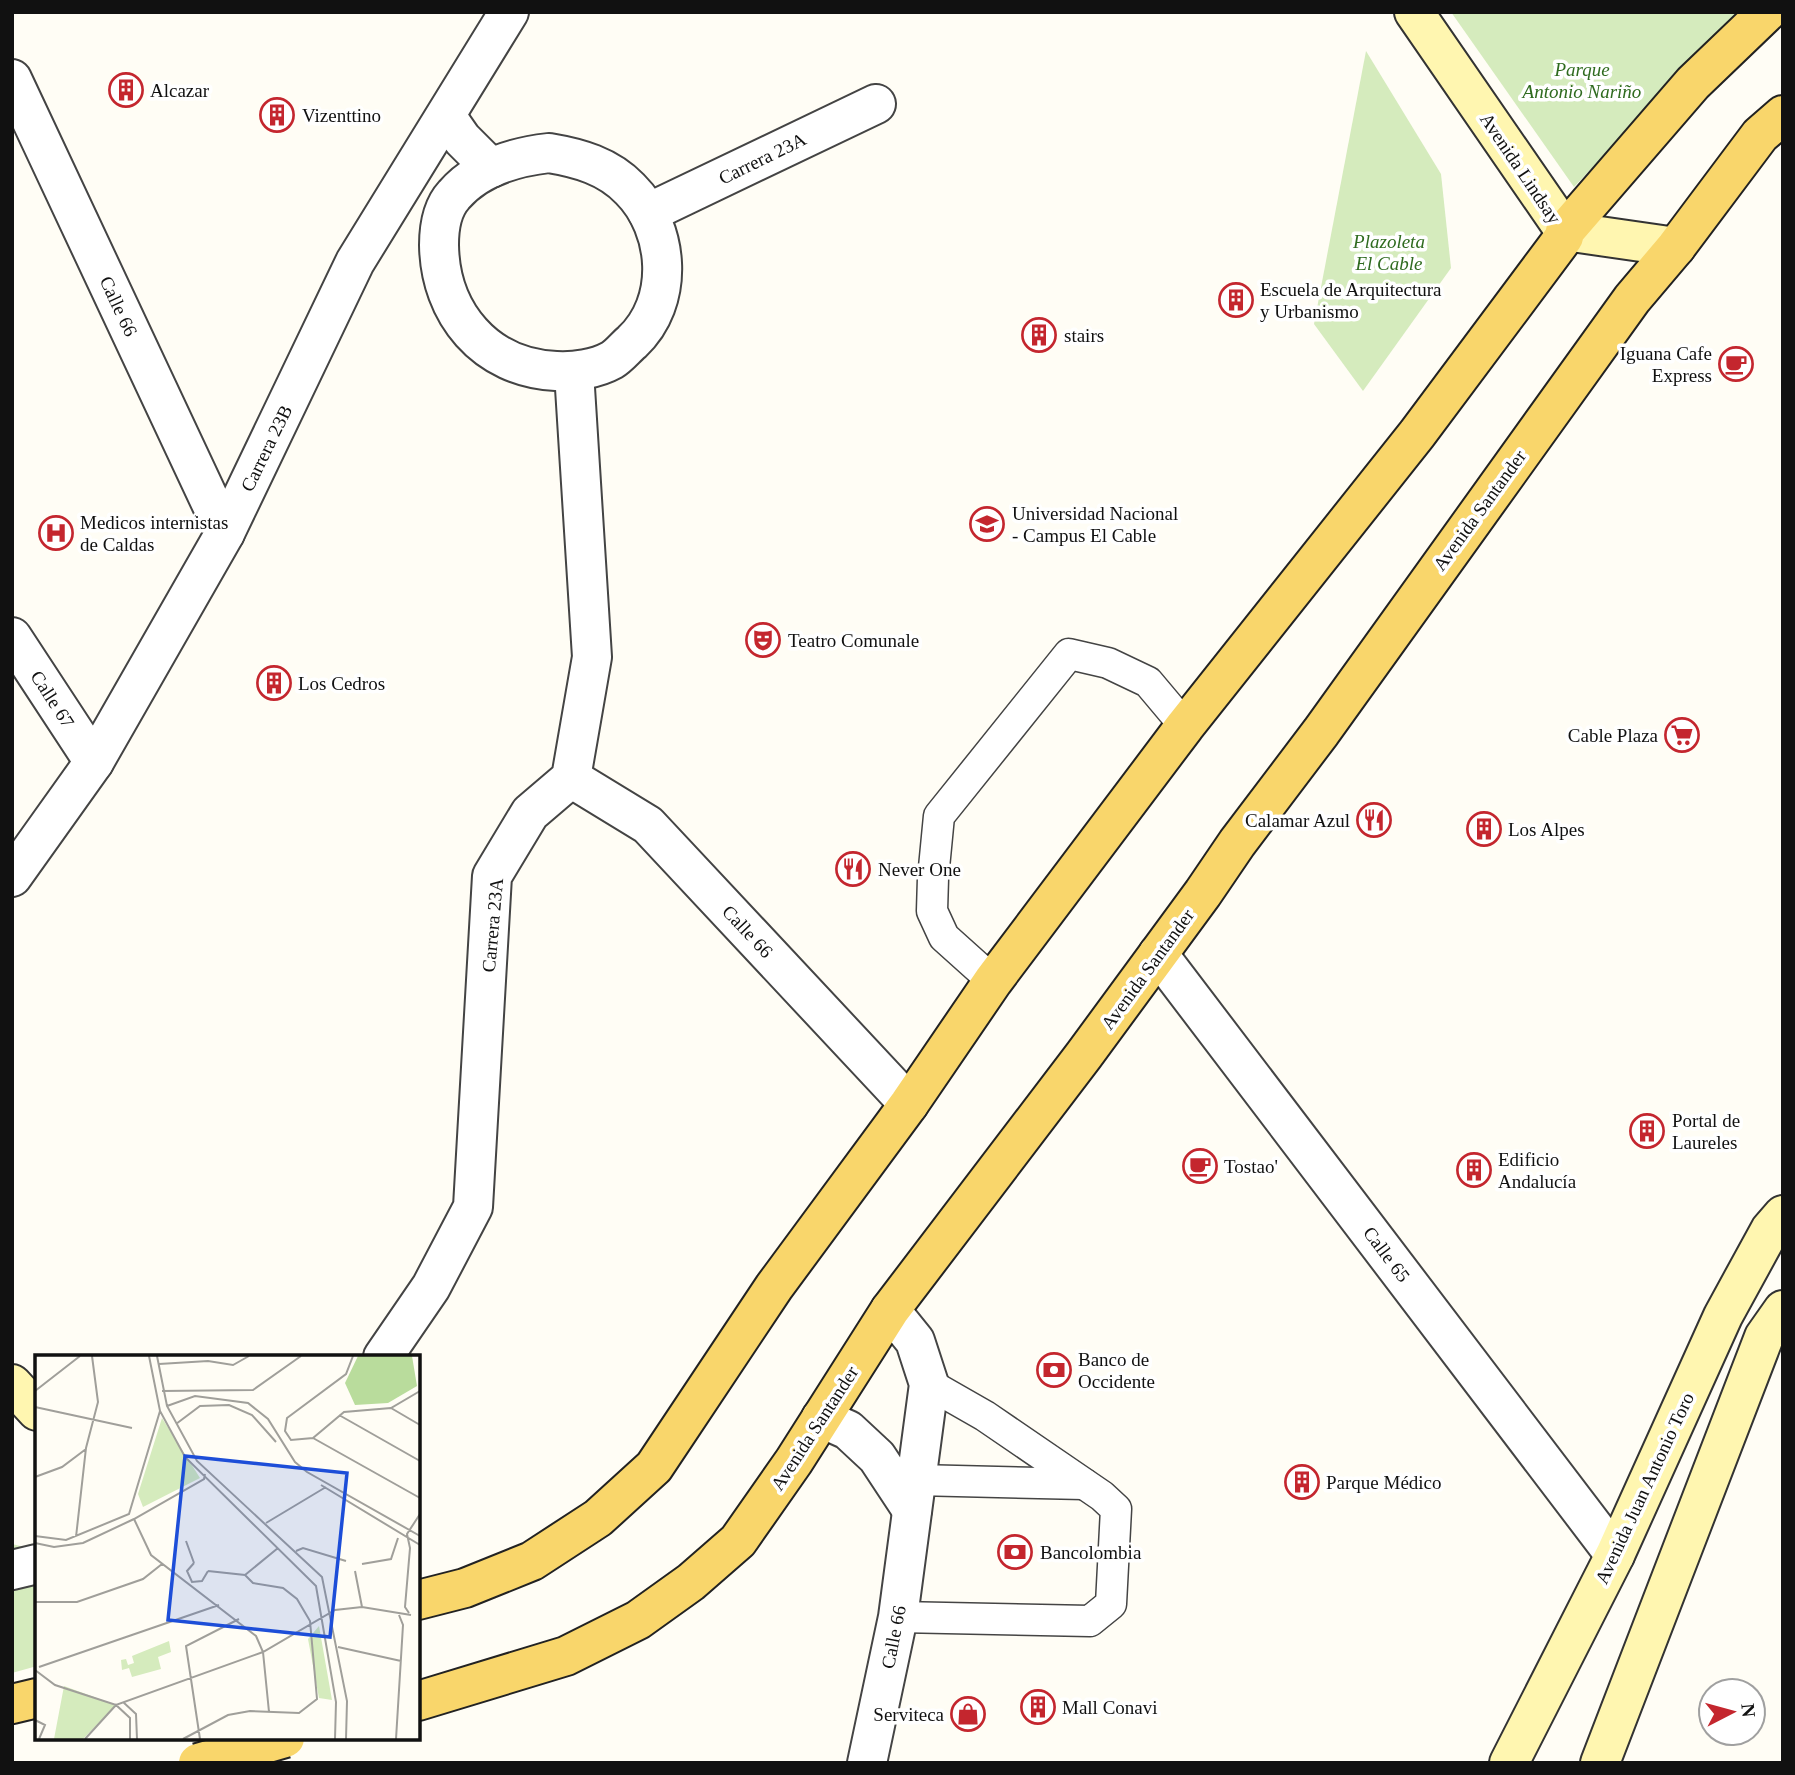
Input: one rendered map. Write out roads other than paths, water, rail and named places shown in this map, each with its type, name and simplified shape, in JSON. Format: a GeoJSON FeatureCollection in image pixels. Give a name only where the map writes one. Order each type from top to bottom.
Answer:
{"type":"FeatureCollection","features":[{"type":"Feature","properties":{"kind":"main road","name":"Avenida Lindsay"},"geometry":{"type":"LineString","coordinates":[[1414,12],[1565,232],[1675,247]]}},
{"type":"Feature","properties":{"kind":"main road"},"geometry":{"type":"LineString","coordinates":[[420,1599],[465,1588],[532,1561],[598,1518],[654,1467],[774,1287],[909,1104],[993,981],[1185,726],[1417,434],[1564,237],[1565,232],[1693,83],[1767,12]]}},
{"type":"Feature","properties":{"kind":"main road","name":"Avenida Santander"},"geometry":{"type":"LineString","coordinates":[[420,1700],[566,1656],[638,1620],[691,1582],[738,1541],[890,1310],[1321,732],[1632,299],[1760,135],[1783,115]]}},
{"type":"Feature","properties":{"kind":"main road","name":"Avenida Juan Antonio Toro"},"geometry":{"type":"LineString","coordinates":[[1509,1763],[1615,1555],[1723,1316],[1770,1230],[1783,1214]]}},
{"type":"Feature","properties":{"kind":"main road"},"geometry":{"type":"LineString","coordinates":[[1600,1763],[1764,1337],[1783,1310]]}},
{"type":"Feature","properties":{"kind":"main road"},"geometry":{"type":"LineString","coordinates":[[12,1384],[35,1409]]}},
{"type":"Feature","properties":{"kind":"main road"},"geometry":{"type":"LineString","coordinates":[[12,1704],[35,1698]]}},
{"type":"Feature","properties":{"kind":"main road"},"geometry":{"type":"LineString","coordinates":[[277,1740],[288,1763]]}},
{"type":"Feature","properties":{"kind":"main road"},"geometry":{"type":"LineString","coordinates":[[198,1763],[278,1740]]}},
{"type":"Feature","properties":{"kind":"street","name":"Carrera 23B"},"geometry":{"type":"LineString","coordinates":[[12,877],[94,762],[225,533],[355,262],[509,12]]}},
{"type":"Feature","properties":{"kind":"street","name":"Calle 66"},"geometry":{"type":"LineString","coordinates":[[12,79],[225,533]]}},
{"type":"Feature","properties":{"kind":"street","name":"Carrera 23A"},"geometry":{"type":"LineString","coordinates":[[648,213],[876,104]]}},
{"type":"Feature","properties":{"kind":"street"},"geometry":{"type":"LineString","coordinates":[[446,116],[463,139],[491,168]]}},
{"type":"Feature","properties":{"kind":"street"},"geometry":{"type":"LineString","coordinates":[[549,153],[578,158],[607,170],[630,189],[648,213],[663,253],[661,294],[643,331],[612,360],[574,372],[542,371],[512,363],[485,347],[464,325],[448,298],[440,268],[439,236],[443,215],[453,196],[468,182],[518,156],[549,153]]}},
{"type":"Feature","properties":{"kind":"street"},"geometry":{"type":"LineString","coordinates":[[374,232],[439,236]]}},
{"type":"Feature","properties":{"kind":"street"},"geometry":{"type":"LineString","coordinates":[[571,778],[593,657],[574,372]]}},
{"type":"Feature","properties":{"kind":"street","name":"Calle 67"},"geometry":{"type":"LineString","coordinates":[[12,637],[94,762]]}},
{"type":"Feature","properties":{"kind":"street","name":"Calle 66"},"geometry":{"type":"LineString","coordinates":[[571,778],[648,825],[909,1104]]}},
{"type":"Feature","properties":{"kind":"street","name":"Carrera 23A"},"geometry":{"type":"LineString","coordinates":[[384,1355],[431,1287],[473,1207],[492,876],[530,813],[571,778]]}},
{"type":"Feature","properties":{"kind":"street","name":"Calle 65"},"geometry":{"type":"LineString","coordinates":[[1158,954],[1615,1555]]}},
{"type":"Feature","properties":{"kind":"street","name":"Calle 66"},"geometry":{"type":"LineString","coordinates":[[867,1763],[898,1617],[929,1384],[915,1341],[890,1310]]}},
{"type":"Feature","properties":{"kind":"street"},"geometry":{"type":"LineString","coordinates":[[821,1418],[848,1430],[914,1495]]}},
{"type":"Feature","properties":{"kind":"street"},"geometry":{"type":"LineString","coordinates":[[12,1570],[35,1564]]}},
{"type":"Feature","properties":{"kind":"lane"},"geometry":{"type":"LineString","coordinates":[[993,981],[944,937],[932,911],[939,816],[1069,654],[1108,663],[1148,682],[1185,726]]}},
{"type":"Feature","properties":{"kind":"lane"},"geometry":{"type":"LineString","coordinates":[[898,1617],[1090,1621],[1111,1604],[1116,1509],[985,1416],[929,1384]]}},
{"type":"Feature","properties":{"kind":"lane"},"geometry":{"type":"LineString","coordinates":[[914,1495],[1084,1484]]}},
{"type":"Feature","properties":{"kind":"place","name":"Alcazar"},"geometry":{"type":"Point","coordinates":[126,90]}},
{"type":"Feature","properties":{"kind":"place","name":"Vizenttino"},"geometry":{"type":"Point","coordinates":[277,115]}},
{"type":"Feature","properties":{"kind":"place","name":"Escuela de Arquitectura y Urbanismo"},"geometry":{"type":"Point","coordinates":[1236,300]}},
{"type":"Feature","properties":{"kind":"place","name":"stairs"},"geometry":{"type":"Point","coordinates":[1039,335]}},
{"type":"Feature","properties":{"kind":"place","name":"Iguana Cafe Express"},"geometry":{"type":"Point","coordinates":[1736,364]}},
{"type":"Feature","properties":{"kind":"place","name":"Universidad Nacional - Campus El Cable"},"geometry":{"type":"Point","coordinates":[987,524]}},
{"type":"Feature","properties":{"kind":"place","name":"Medicos internistas de Caldas"},"geometry":{"type":"Point","coordinates":[56,533]}},
{"type":"Feature","properties":{"kind":"place","name":"Teatro Comunale"},"geometry":{"type":"Point","coordinates":[763,640]}},
{"type":"Feature","properties":{"kind":"place","name":"Los Cedros"},"geometry":{"type":"Point","coordinates":[274,683]}},
{"type":"Feature","properties":{"kind":"place","name":"Cable Plaza"},"geometry":{"type":"Point","coordinates":[1682,735]}},
{"type":"Feature","properties":{"kind":"place","name":"Calamar Azul"},"geometry":{"type":"Point","coordinates":[1374,820]}},
{"type":"Feature","properties":{"kind":"place","name":"Los Alpes"},"geometry":{"type":"Point","coordinates":[1484,829]}},
{"type":"Feature","properties":{"kind":"place","name":"Never One"},"geometry":{"type":"Point","coordinates":[853,869]}},
{"type":"Feature","properties":{"kind":"place","name":"Portal de Laureles"},"geometry":{"type":"Point","coordinates":[1647,1131]}},
{"type":"Feature","properties":{"kind":"place","name":"Tostao'"},"geometry":{"type":"Point","coordinates":[1200,1166]}},
{"type":"Feature","properties":{"kind":"place","name":"Edificio Andalucía"},"geometry":{"type":"Point","coordinates":[1474,1170]}},
{"type":"Feature","properties":{"kind":"place","name":"Banco de Occidente"},"geometry":{"type":"Point","coordinates":[1054,1370]}},
{"type":"Feature","properties":{"kind":"place","name":"Parque Médico"},"geometry":{"type":"Point","coordinates":[1302,1482]}},
{"type":"Feature","properties":{"kind":"place","name":"Bancolombia"},"geometry":{"type":"Point","coordinates":[1015,1552]}},
{"type":"Feature","properties":{"kind":"place","name":"Mall Conavi"},"geometry":{"type":"Point","coordinates":[1038,1707]}},
{"type":"Feature","properties":{"kind":"place","name":"Serviteca"},"geometry":{"type":"Point","coordinates":[968,1714]}},
{"type":"Feature","properties":{"kind":"park label","name":"Parque Antonio Nariño"},"geometry":{"type":"Point","coordinates":[1582,80]}},
{"type":"Feature","properties":{"kind":"park label","name":"Plazoleta El Cable"},"geometry":{"type":"Point","coordinates":[1389,252]}}]}
